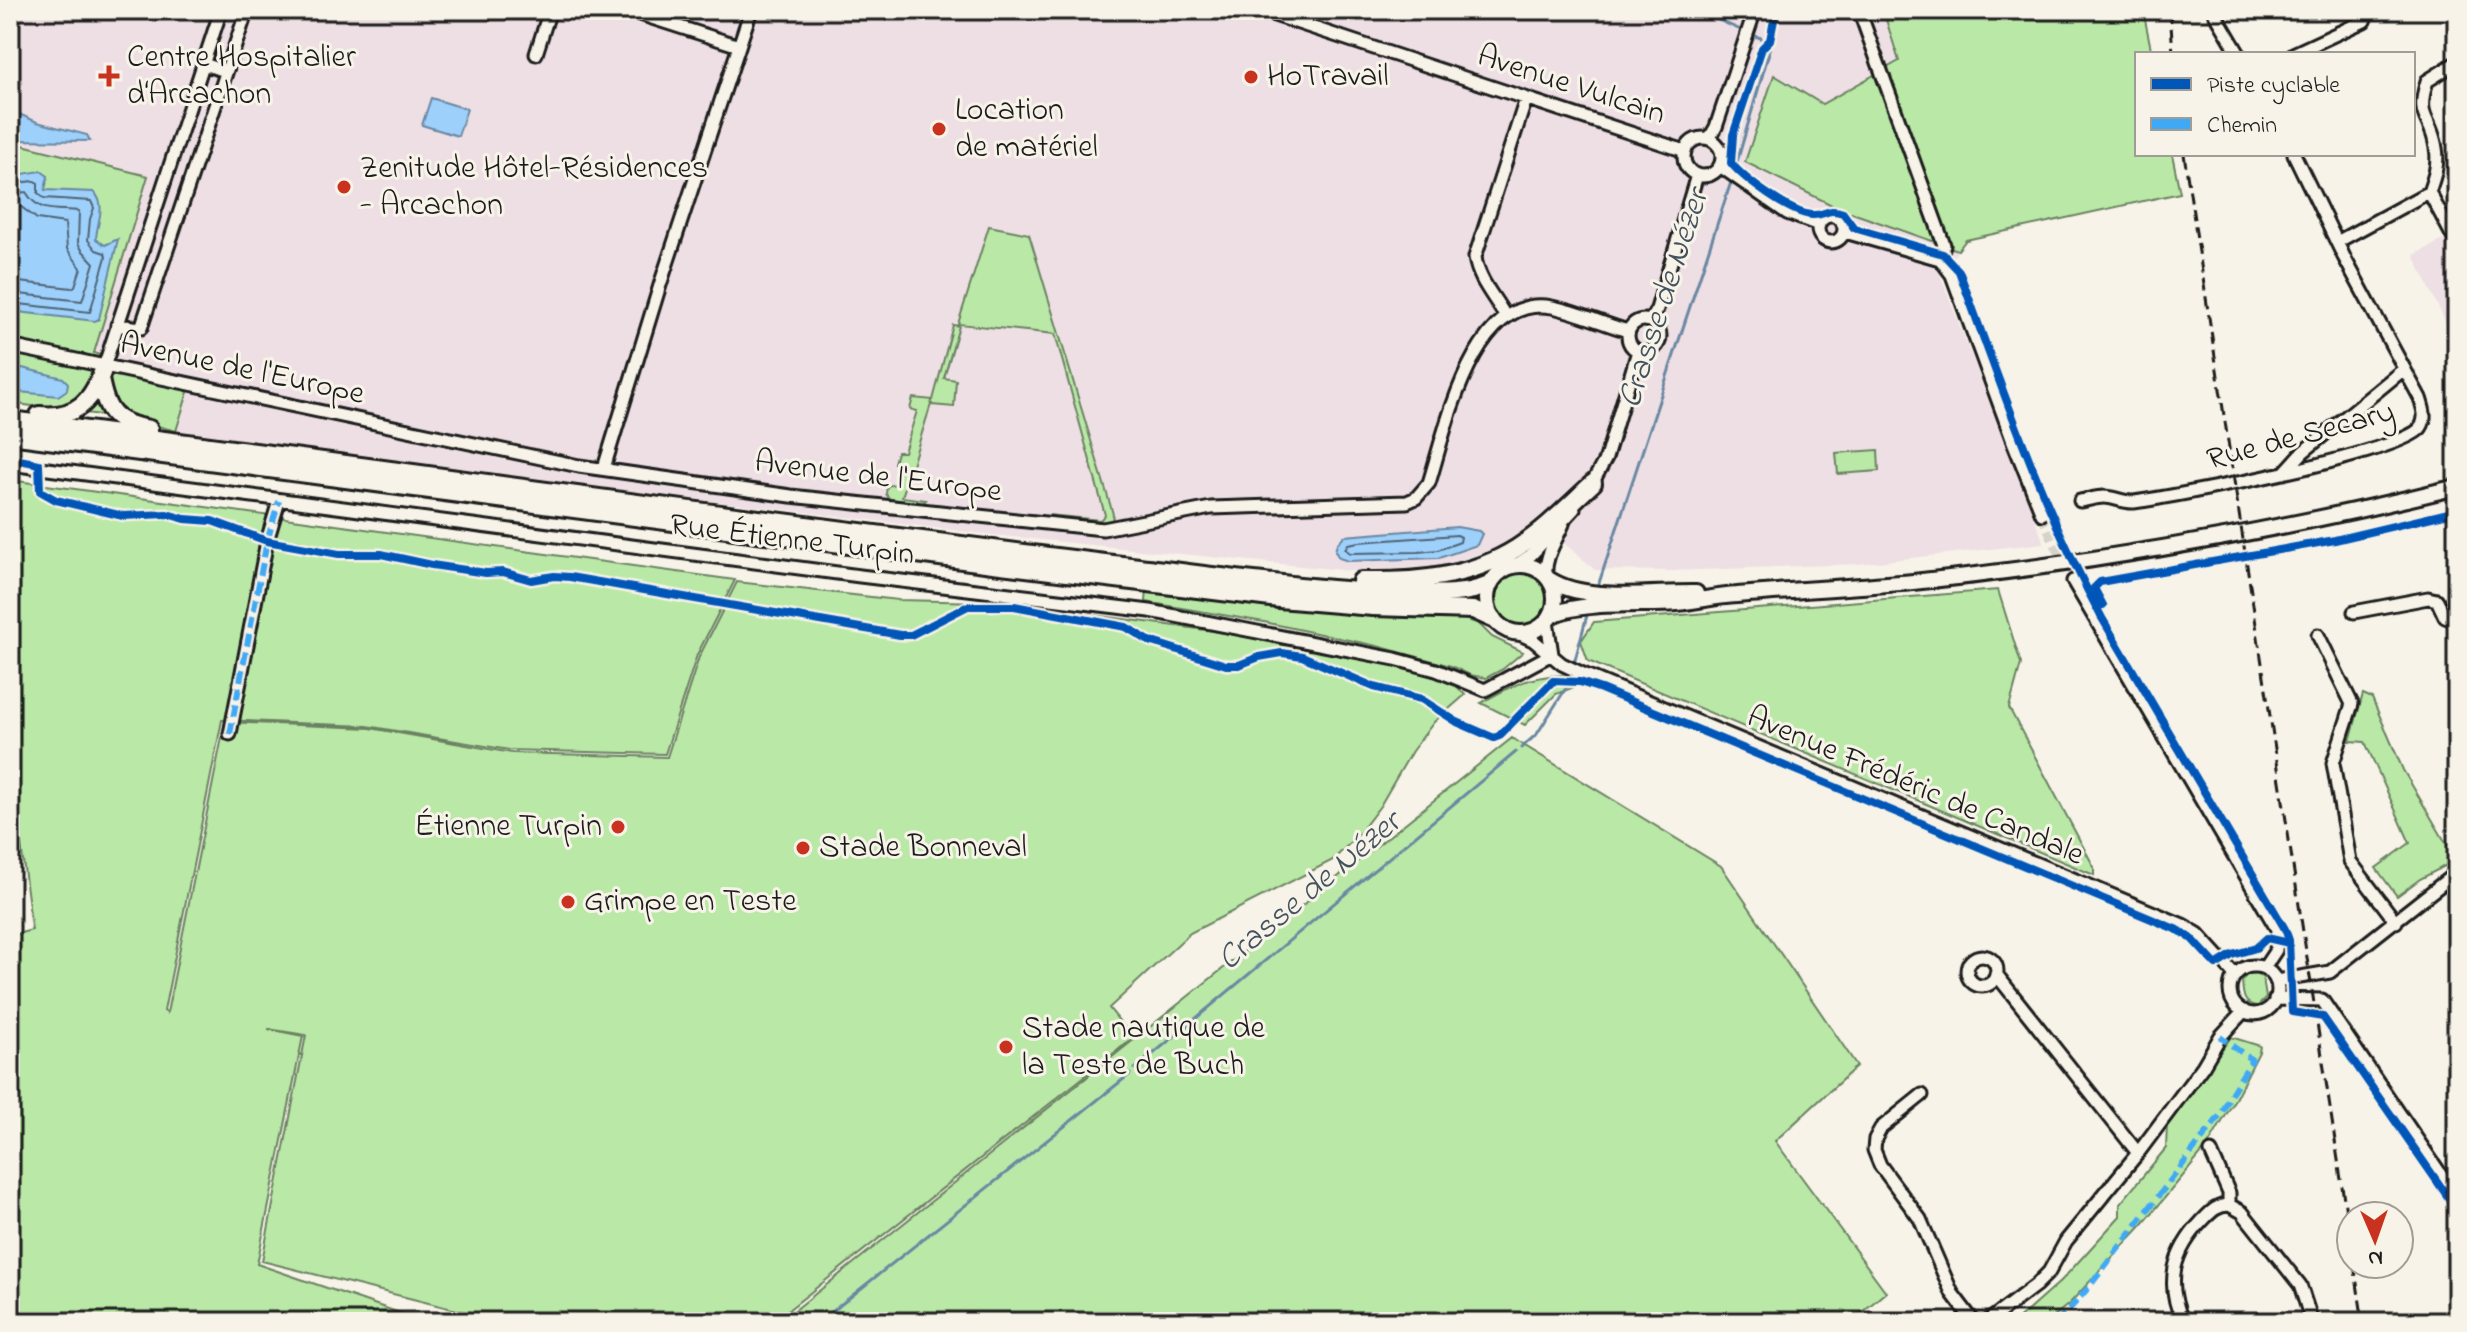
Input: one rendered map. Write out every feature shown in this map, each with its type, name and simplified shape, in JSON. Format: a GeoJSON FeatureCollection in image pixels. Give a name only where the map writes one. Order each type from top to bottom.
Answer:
{"type":"FeatureCollection","features":[{"type":"Feature","properties":{"kind":"highway"},"geometry":{"type":"LineString","coordinates":[[10,413],[54,417],[67,415],[83,403],[102,373]]}},
{"type":"Feature","properties":{"kind":"highway"},"geometry":{"type":"LineString","coordinates":[[102,373],[107,407],[120,420],[212,447]]}},
{"type":"Feature","properties":{"kind":"highway"},"geometry":{"type":"LineString","coordinates":[[10,420],[979,548],[1281,584],[1375,592],[1465,592],[1489,585]]}},
{"type":"Feature","properties":{"kind":"highway"},"geometry":{"type":"LineString","coordinates":[[10,435],[993,564],[1291,600],[1373,607],[1473,610],[1493,619]]}},
{"type":"Feature","properties":{"kind":"highway"},"geometry":{"type":"LineString","coordinates":[[1149,568],[1330,581],[1410,581],[1456,574],[1516,549],[1593,483]]}},
{"type":"Feature","properties":{"kind":"main road"},"geometry":{"type":"LineString","coordinates":[[1732,595],[1657,592],[1599,594],[1572,590],[1533,567],[1514,566],[1504,570],[1489,585],[1486,597],[1493,619],[1507,630],[1520,634],[1535,630],[1549,618],[1569,608],[1676,603],[1732,595],[1911,582],[2045,566],[2241,534],[2381,506],[2457,487]]}},
{"type":"Feature","properties":{"kind":"main road"},"geometry":{"type":"LineString","coordinates":[[1548,578],[1555,598],[1549,618]]}},
{"type":"Feature","properties":{"kind":"street"},"geometry":{"type":"LineString","coordinates":[[102,373],[221,10]]}},
{"type":"Feature","properties":{"kind":"street"},"geometry":{"type":"LineString","coordinates":[[117,325],[141,328],[247,10]]}},
{"type":"Feature","properties":{"kind":"street"},"geometry":{"type":"LineString","coordinates":[[536,54],[550,10]]}},
{"type":"Feature","properties":{"kind":"street"},"geometry":{"type":"LineString","coordinates":[[627,10],[739,46]]}},
{"type":"Feature","properties":{"kind":"street"},"geometry":{"type":"LineString","coordinates":[[604,468],[661,282],[751,10]]}},
{"type":"Feature","properties":{"kind":"street","name":"Avenue Vulcain"},"geometry":{"type":"LineString","coordinates":[[1259,10],[1685,151]]}},
{"type":"Feature","properties":{"kind":"street"},"geometry":{"type":"LineString","coordinates":[[1709,139],[1716,127],[1755,10]]}},
{"type":"Feature","properties":{"kind":"street"},"geometry":{"type":"LineString","coordinates":[[1859,10],[1944,245],[1940,259]]}},
{"type":"Feature","properties":{"kind":"street"},"geometry":{"type":"LineString","coordinates":[[2213,10],[2238,52]]}},
{"type":"Feature","properties":{"kind":"street"},"geometry":{"type":"LineString","coordinates":[[2297,52],[2364,21],[2368,10]]}},
{"type":"Feature","properties":{"kind":"street"},"geometry":{"type":"LineString","coordinates":[[2337,242],[2429,192],[2437,169],[2436,147],[2421,100],[2427,81],[2457,62]]}},
{"type":"Feature","properties":{"kind":"street"},"geometry":{"type":"LineString","coordinates":[[203,64],[226,71]]}},
{"type":"Feature","properties":{"kind":"street"},"geometry":{"type":"LineString","coordinates":[[1526,99],[1475,257],[1476,266],[1505,316],[1533,307],[1550,307],[1628,331]]}},
{"type":"Feature","properties":{"kind":"street"},"geometry":{"type":"LineString","coordinates":[[1729,173],[1697,175],[1685,163],[1685,151],[1692,142],[1709,139],[1720,147],[1729,173],[1787,213],[1819,225]]}},
{"type":"Feature","properties":{"kind":"street","name":"Rue de Secary"},"geometry":{"type":"LineString","coordinates":[[2080,501],[2106,497],[2130,502],[2284,473],[2386,446],[2411,437],[2421,428],[2426,413],[2295,156]]}},
{"type":"Feature","properties":{"kind":"street"},"geometry":{"type":"LineString","coordinates":[[1650,321],[1657,309],[1697,175]]}},
{"type":"Feature","properties":{"kind":"street"},"geometry":{"type":"LineString","coordinates":[[2429,192],[2452,235],[2457,238]]}},
{"type":"Feature","properties":{"kind":"street"},"geometry":{"type":"LineString","coordinates":[[1837,217],[1843,223],[1845,232],[1838,241],[1830,243],[1820,237],[1819,225],[1824,218],[1837,217]]}},
{"type":"Feature","properties":{"kind":"street"},"geometry":{"type":"LineString","coordinates":[[1845,232],[1940,259],[1952,275],[2042,514]]}},
{"type":"Feature","properties":{"kind":"street","name":"Avenue de l'Europe"},"geometry":{"type":"LineString","coordinates":[[10,346],[102,373],[579,466],[791,496],[1103,529],[1211,508],[1407,502],[1416,498],[1429,483],[1466,369],[1479,347],[1505,316]]}},
{"type":"Feature","properties":{"kind":"street"},"geometry":{"type":"LineString","coordinates":[[1650,321],[1660,334],[1658,345],[1649,352],[1638,351],[1630,345],[1628,331],[1635,323],[1650,321]]}},
{"type":"Feature","properties":{"kind":"street"},"geometry":{"type":"LineString","coordinates":[[1514,566],[1531,555],[1565,520],[1593,483],[1618,424],[1638,351]]}},
{"type":"Feature","properties":{"kind":"street"},"geometry":{"type":"LineString","coordinates":[[2284,473],[2303,452],[2404,369]]}},
{"type":"Feature","properties":{"kind":"street","name":"Rue Étienne Turpin"},"geometry":{"type":"LineString","coordinates":[[10,464],[875,578],[1150,611],[1395,659],[1436,670],[1485,690],[1552,654]]}},
{"type":"Feature","properties":{"kind":"street"},"geometry":{"type":"LineString","coordinates":[[230,734],[267,541],[279,501]]}},
{"type":"Feature","properties":{"kind":"street"},"geometry":{"type":"LineString","coordinates":[[1548,578],[1545,566],[1547,556],[1565,520]]}},
{"type":"Feature","properties":{"kind":"street"},"geometry":{"type":"LineString","coordinates":[[2073,581],[2277,929],[2276,950],[2264,968]]}},
{"type":"Feature","properties":{"kind":"street"},"geometry":{"type":"LineString","coordinates":[[2354,612],[2428,598],[2437,600],[2445,617],[2457,621]]}},
{"type":"Feature","properties":{"kind":"street"},"geometry":{"type":"LineString","coordinates":[[1549,618],[1552,654]]}},
{"type":"Feature","properties":{"kind":"street","name":"Avenue Frédéric de Candale"},"geometry":{"type":"LineString","coordinates":[[1520,634],[1533,640],[1562,664],[1603,682],[2183,925],[2198,934],[2235,975]]}},
{"type":"Feature","properties":{"kind":"street"},"geometry":{"type":"LineString","coordinates":[[2318,635],[2352,704],[2333,763],[2350,861],[2396,922]]}},
{"type":"Feature","properties":{"kind":"street"},"geometry":{"type":"LineString","coordinates":[[2276,981],[2330,972],[2457,872]]}},
{"type":"Feature","properties":{"kind":"street"},"geometry":{"type":"LineString","coordinates":[[2251,966],[2264,968],[2276,981],[2275,999],[2269,1008],[2260,1013],[2244,1011],[2233,1002],[2231,995],[2235,975],[2251,966]]}},
{"type":"Feature","properties":{"kind":"street"},"geometry":{"type":"LineString","coordinates":[[1996,974],[2138,1153]]}},
{"type":"Feature","properties":{"kind":"street"},"geometry":{"type":"LineString","coordinates":[[2275,999],[2322,1000],[2457,1198]]}},
{"type":"Feature","properties":{"kind":"street"},"geometry":{"type":"LineString","coordinates":[[1987,1322],[2045,1277],[2066,1241],[2138,1153],[2203,1066],[2220,1037],[2244,1011]]}},
{"type":"Feature","properties":{"kind":"street"},"geometry":{"type":"LineString","coordinates":[[1922,1095],[1881,1128],[1874,1150],[1880,1165],[1920,1219],[1952,1293],[1974,1322]]}},
{"type":"Feature","properties":{"kind":"street"},"geometry":{"type":"LineString","coordinates":[[2211,1152],[2229,1193],[2229,1205]]}},
{"type":"Feature","properties":{"kind":"street"},"geometry":{"type":"LineString","coordinates":[[2183,1322],[2173,1291],[2173,1275],[2181,1249],[2190,1234],[2213,1210],[2229,1205],[2242,1212],[2300,1285],[2312,1322]]}},
{"type":"Feature","properties":{"kind":"shaded area"},"geometry":{"type":"Polygon","coordinates":[[[10,10],[1883,10],[1900,61],[1822,104],[1745,162],[1838,208],[1958,250],[1941,277],[2044,543],[1858,564],[1672,571],[1595,570],[1542,524],[1493,549],[1444,566],[1351,571],[993,535],[176,431],[192,379],[94,354],[147,176],[10,142],[10,10]]]}},
{"type":"Feature","properties":{"kind":"shaded area"},"geometry":{"type":"Polygon","coordinates":[[[2445,239],[2457,245],[2457,347],[2414,255],[2445,239]]]}},
{"type":"Feature","properties":{"kind":"green space"},"geometry":{"type":"Polygon","coordinates":[[[1883,10],[2143,10],[2152,52],[2135,52],[2135,156],[2172,156],[2180,193],[1966,240],[1958,250],[1838,208],[1745,162],[1774,75],[1822,104],[1899,61],[1883,10]]]}},
{"type":"Feature","properties":{"kind":"green space"},"geometry":{"type":"Polygon","coordinates":[[[10,142],[148,176],[94,353],[118,362],[192,379],[176,431],[131,419],[10,403],[10,142]]]}},
{"type":"Feature","properties":{"kind":"green space"},"geometry":{"type":"Polygon","coordinates":[[[989,226],[1029,234],[1113,514],[1112,521],[1107,524],[1048,518],[1049,515],[1100,520],[1105,515],[1055,334],[958,324],[989,226]]]}},
{"type":"Feature","properties":{"kind":"green space"},"geometry":{"type":"Polygon","coordinates":[[[953,325],[959,326],[944,378],[956,380],[954,407],[932,405],[932,401],[902,497],[926,500],[923,503],[890,499],[886,494],[887,486],[896,484],[902,463],[894,463],[897,452],[904,452],[917,411],[910,409],[913,398],[933,400],[953,325]]]}},
{"type":"Feature","properties":{"kind":"green space"},"geometry":{"type":"Polygon","coordinates":[[[1878,450],[1879,471],[1838,474],[1836,453],[1878,450]]]}},
{"type":"Feature","properties":{"kind":"green space"},"geometry":{"type":"Polygon","coordinates":[[[10,480],[735,580],[697,655],[665,754],[509,750],[367,726],[222,720],[164,1011],[167,1013],[225,722],[370,728],[512,753],[667,757],[699,657],[737,582],[898,600],[1019,605],[1213,631],[1352,655],[1450,679],[1465,695],[1434,722],[1412,751],[1380,806],[1333,860],[1190,933],[1109,1008],[1133,1038],[773,1322],[504,1322],[262,1261],[306,1035],[268,1029],[303,1036],[257,1264],[426,1322],[10,1322],[10,926],[13,935],[32,930],[10,759],[10,480]]]}},
{"type":"Feature","properties":{"kind":"green space"},"geometry":{"type":"Polygon","coordinates":[[[1522,573],[1541,581],[1549,600],[1541,619],[1522,627],[1503,619],[1495,600],[1503,581],[1522,573]]]}},
{"type":"Feature","properties":{"kind":"green space"},"geometry":{"type":"Polygon","coordinates":[[[1147,589],[1453,615],[1479,624],[1492,637],[1523,652],[1503,669],[1486,678],[1377,646],[1264,622],[1146,602],[1147,589]]]}},
{"type":"Feature","properties":{"kind":"green space"},"geometry":{"type":"Polygon","coordinates":[[[1998,590],[2021,664],[2009,708],[2094,867],[2094,875],[1588,661],[1581,641],[1594,622],[1998,590]]]}},
{"type":"Feature","properties":{"kind":"green space"},"geometry":{"type":"Polygon","coordinates":[[[1562,675],[1580,680],[1577,686],[1556,694],[1525,725],[1481,703],[1520,683],[1562,675]]]}},
{"type":"Feature","properties":{"kind":"green space"},"geometry":{"type":"Polygon","coordinates":[[[2363,694],[2372,698],[2403,770],[2456,860],[2420,879],[2397,896],[2376,868],[2410,843],[2365,742],[2350,741],[2363,694]]]}},
{"type":"Feature","properties":{"kind":"green space"},"geometry":{"type":"Polygon","coordinates":[[[1512,738],[1721,866],[1857,1066],[1775,1141],[1886,1292],[1850,1322],[780,1322],[1512,738]]]}},
{"type":"Feature","properties":{"kind":"green space"},"geometry":{"type":"Polygon","coordinates":[[[2254,972],[2263,978],[2266,998],[2258,1006],[2244,998],[2242,980],[2254,972]]]}},
{"type":"Feature","properties":{"kind":"green space"},"geometry":{"type":"Polygon","coordinates":[[[2231,1037],[2260,1046],[2259,1052],[2207,1147],[2143,1224],[2070,1303],[2047,1322],[2015,1322],[2061,1281],[2120,1216],[2120,1204],[2166,1148],[2167,1125],[2231,1037]]]}},
{"type":"Feature","properties":{"kind":"water"},"geometry":{"type":"Polygon","coordinates":[[[431,98],[467,109],[458,136],[422,125],[431,98]]]}},
{"type":"Feature","properties":{"kind":"water"},"geometry":{"type":"Polygon","coordinates":[[[10,110],[37,122],[87,135],[90,141],[10,140],[10,110]]]}},
{"type":"Feature","properties":{"kind":"water"},"geometry":{"type":"Polygon","coordinates":[[[41,171],[48,176],[45,190],[94,192],[101,208],[96,239],[105,245],[118,239],[99,319],[95,321],[10,311],[10,176],[41,171]]]}},
{"type":"Feature","properties":{"kind":"water"},"geometry":{"type":"Polygon","coordinates":[[[10,365],[63,378],[68,383],[67,390],[58,396],[10,391],[10,365]]]}},
{"type":"Feature","properties":{"kind":"water"},"geometry":{"type":"Polygon","coordinates":[[[1457,527],[1479,531],[1482,534],[1477,545],[1439,558],[1348,561],[1339,558],[1335,551],[1344,536],[1457,527]]]}},
{"type":"Feature","properties":{"kind":"waterway","name":"Crasse de Nézer"},"geometry":{"type":"LineString","coordinates":[[1696,10],[1743,31]]}},
{"type":"Feature","properties":{"kind":"waterway","name":"Crasse de Nézer"},"geometry":{"type":"LineString","coordinates":[[1734,172],[1770,49],[1761,38],[1752,35]]}},
{"type":"Feature","properties":{"kind":"waterway","name":"Crasse de Nézer"},"geometry":{"type":"LineString","coordinates":[[1598,586],[1732,179]]}},
{"type":"Feature","properties":{"kind":"waterway","name":"Crasse de Nézer"},"geometry":{"type":"LineString","coordinates":[[1575,660],[1587,615]]}},
{"type":"Feature","properties":{"kind":"waterway","name":"Crasse de Nézer"},"geometry":{"type":"LineString","coordinates":[[1521,748],[1537,734],[1570,677]]}},
{"type":"Feature","properties":{"kind":"waterway","name":"Crasse de Nézer"},"geometry":{"type":"LineString","coordinates":[[1135,1069],[1516,752]]}},
{"type":"Feature","properties":{"kind":"waterway","name":"Crasse de Nézer"},"geometry":{"type":"LineString","coordinates":[[819,1322],[1130,1074]]}},
{"type":"Feature","properties":{"kind":"tunnel"},"geometry":{"type":"LineString","coordinates":[[2042,514],[2073,581]]}},
{"type":"Feature","properties":{"kind":"railway"},"geometry":{"type":"LineString","coordinates":[[2170,10],[2173,52]]}},
{"type":"Feature","properties":{"kind":"railway"},"geometry":{"type":"LineString","coordinates":[[2184,156],[2344,1200]]}},
{"type":"Feature","properties":{"kind":"railway"},"geometry":{"type":"LineString","coordinates":[[2356,1280],[2363,1322]]}},
{"type":"Feature","properties":{"kind":"marked path"},"geometry":{"type":"LineString","coordinates":[[230,734],[267,541],[279,501]]}},
{"type":"Feature","properties":{"kind":"marked path"},"geometry":{"type":"LineString","coordinates":[[2055,1322],[2089,1287],[2222,1113],[2252,1060],[2220,1037]]}},
{"type":"Feature","properties":{"kind":"cycle path"},"geometry":{"type":"LineString","coordinates":[[1776,10],[1770,40],[1762,48],[1733,135],[1731,163],[1757,186],[1792,209],[1812,215],[1833,211],[1843,213],[1854,228],[1943,254],[1959,271],[2024,447],[2080,576],[2285,929],[2289,940],[2292,1012],[2323,1017],[2457,1210]]}},
{"type":"Feature","properties":{"kind":"cycle path"},"geometry":{"type":"LineString","coordinates":[[10,458],[39,464],[40,491],[56,500],[123,516],[167,514],[212,521],[267,541],[339,554],[381,554],[486,573],[503,572],[531,580],[570,577],[900,635],[911,635],[968,606],[1014,606],[1126,627],[1149,641],[1226,665],[1239,665],[1282,653],[1302,656],[1374,687],[1421,699],[1457,722],[1494,738],[1553,681],[1580,682],[2180,931],[2192,939],[2216,965],[2232,955],[2256,948],[2267,938],[2289,943]]}},
{"type":"Feature","properties":{"kind":"cycle path"},"geometry":{"type":"LineString","coordinates":[[2103,605],[2094,588],[2100,582],[2335,540],[2457,511]]}},
{"type":"Feature","properties":{"kind":"place","name":"Centre Hospitalier d‘Arcachon"},"geometry":{"type":"Point","coordinates":[109,76]}},
{"type":"Feature","properties":{"kind":"place","name":"HoTravail"},"geometry":{"type":"Point","coordinates":[1251,77]}},
{"type":"Feature","properties":{"kind":"place","name":"Location de matériel"},"geometry":{"type":"Point","coordinates":[939,129]}},
{"type":"Feature","properties":{"kind":"place","name":"Zenitude Hôtel-Résidences - Arcachon"},"geometry":{"type":"Point","coordinates":[344,187]}},
{"type":"Feature","properties":{"kind":"place","name":"Étienne Turpin"},"geometry":{"type":"Point","coordinates":[618,827]}},
{"type":"Feature","properties":{"kind":"place","name":"Stade Bonneval"},"geometry":{"type":"Point","coordinates":[803,848]}},
{"type":"Feature","properties":{"kind":"place","name":"Grimpe en Teste"},"geometry":{"type":"Point","coordinates":[568,902]}},
{"type":"Feature","properties":{"kind":"place","name":"Stade nautique de la Teste de Buch"},"geometry":{"type":"Point","coordinates":[1006,1047]}}]}
